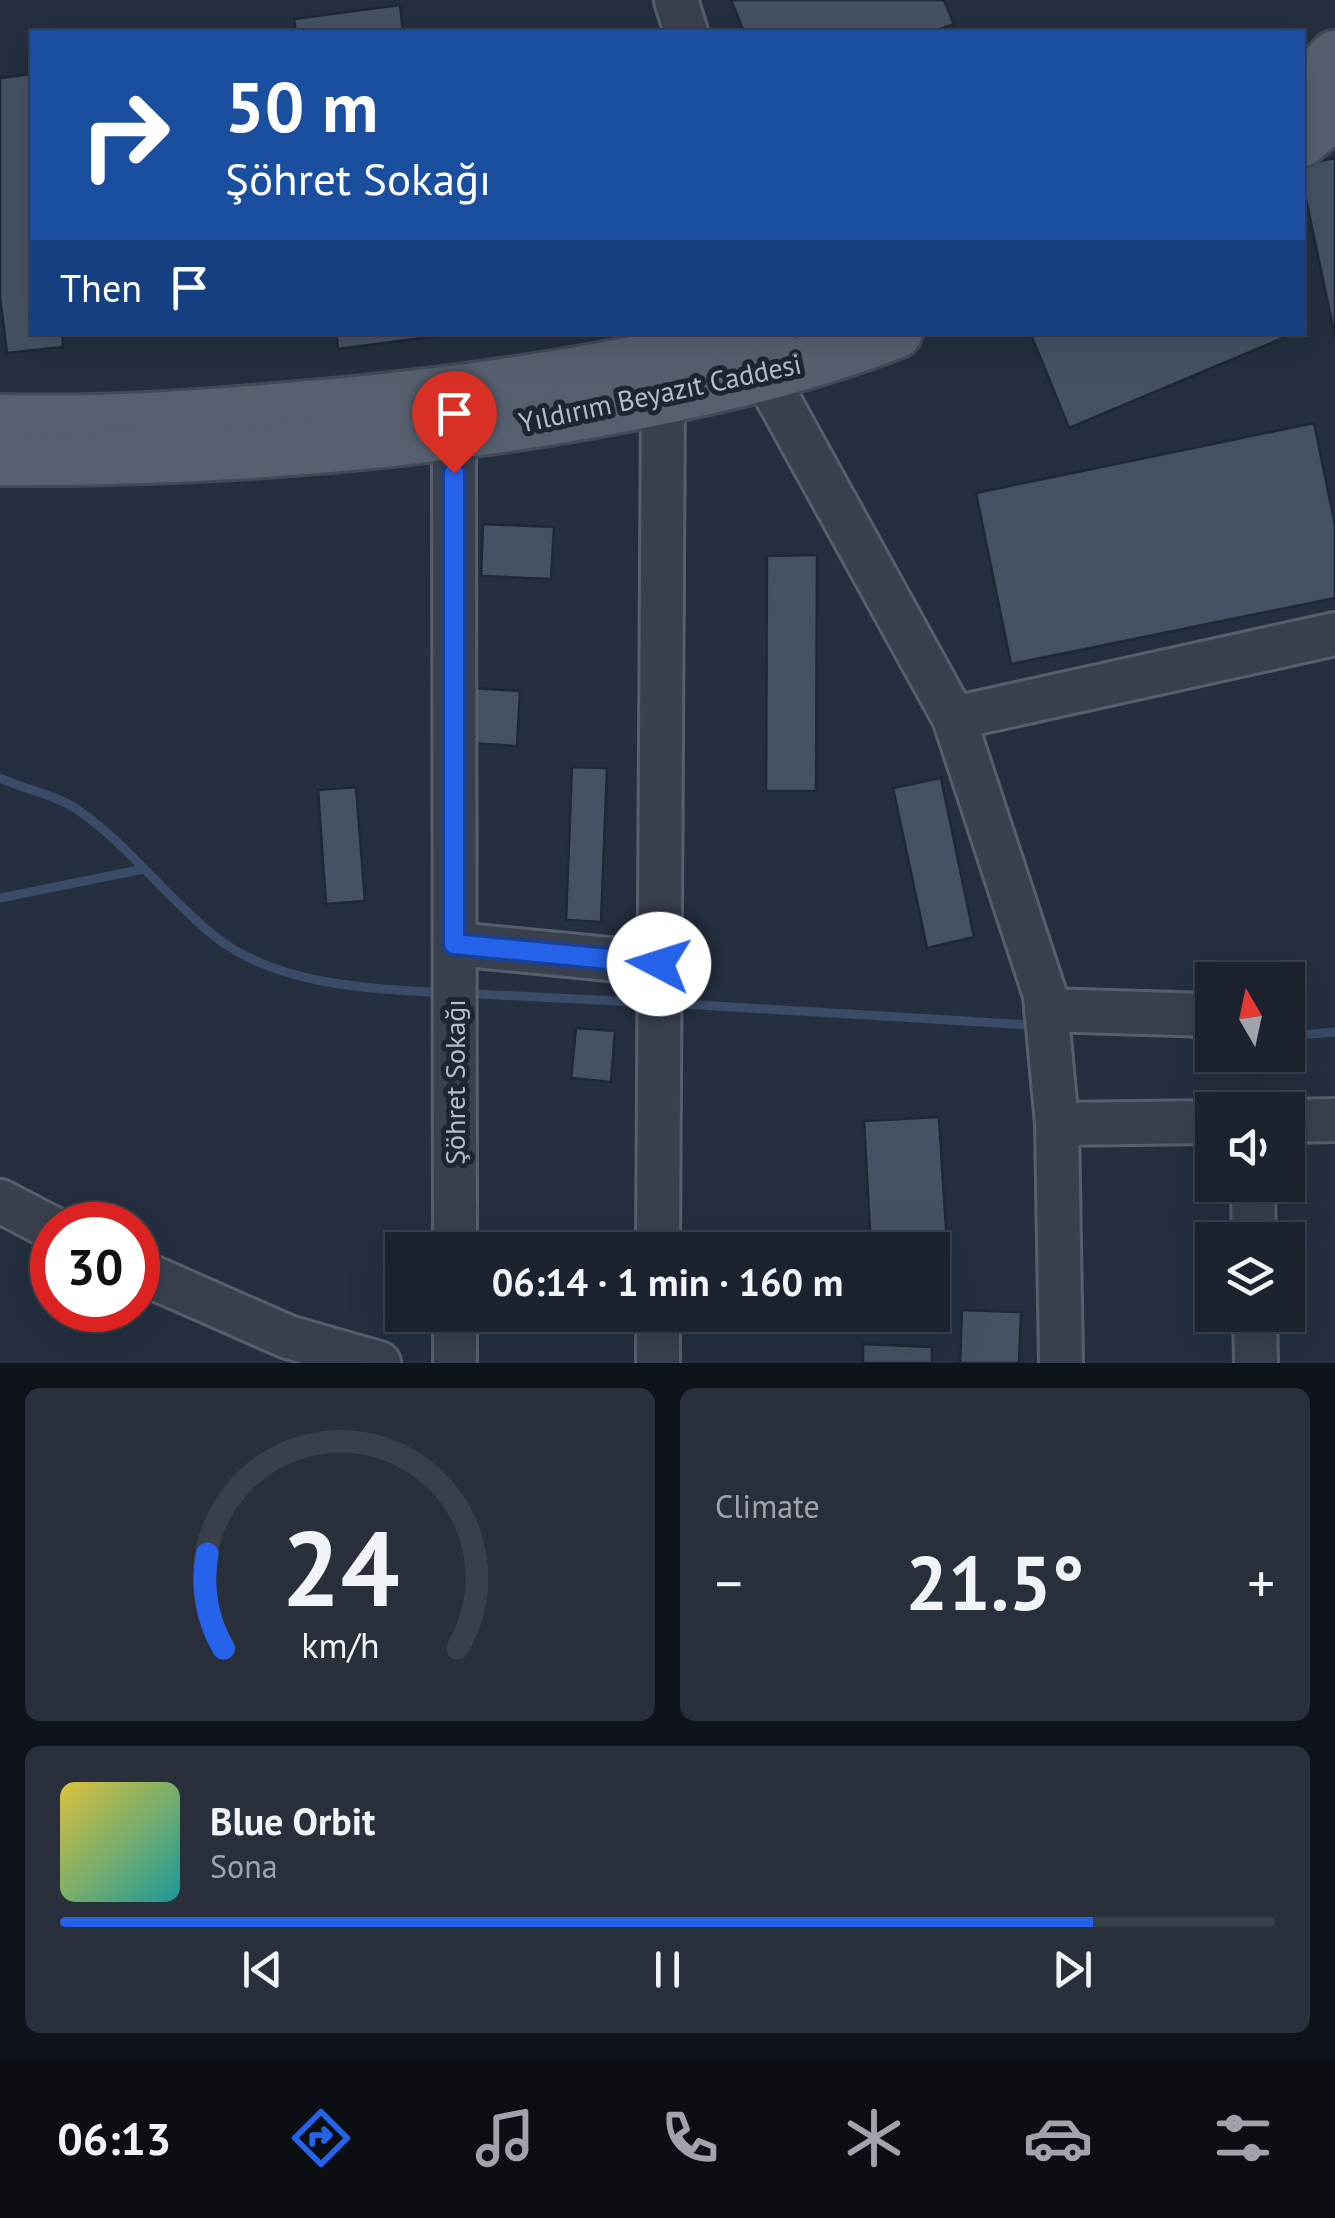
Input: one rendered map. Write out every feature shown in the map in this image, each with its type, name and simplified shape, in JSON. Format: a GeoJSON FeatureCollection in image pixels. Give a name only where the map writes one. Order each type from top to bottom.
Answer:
{"type":"FeatureCollection","features":[{"type":"Feature","properties":{"kind":"main road"},"geometry":{"type":"LineString","coordinates":[[1305,89],[1335,57]]}},
{"type":"Feature","properties":{"kind":"main road"},"geometry":{"type":"LineString","coordinates":[[1305,137],[1335,112]]}},
{"type":"Feature","properties":{"kind":"main road","name":"Yıldırım Beyazıt Caddesi"},"geometry":{"type":"LineString","coordinates":[[0,459],[171,459],[454,434],[663,399],[756,344],[861,335]]}},
{"type":"Feature","properties":{"kind":"main road"},"geometry":{"type":"LineString","coordinates":[[0,421],[142,422],[459,393],[756,344]]}},
{"type":"Feature","properties":{"kind":"street"},"geometry":{"type":"LineString","coordinates":[[676,0],[685,30]]}},
{"type":"Feature","properties":{"kind":"street"},"geometry":{"type":"LineString","coordinates":[[756,344],[954,718],[1046,1010],[1056,1124],[1062,1363]]}},
{"type":"Feature","properties":{"kind":"street"},"geometry":{"type":"LineString","coordinates":[[658,1232],[663,399]]}},
{"type":"Feature","properties":{"kind":"street","name":"Şöhret Sokağı"},"geometry":{"type":"LineString","coordinates":[[454,434],[455,1232]]}},
{"type":"Feature","properties":{"kind":"street"},"geometry":{"type":"LineString","coordinates":[[954,718],[1335,634]]}},
{"type":"Feature","properties":{"kind":"street"},"geometry":{"type":"LineString","coordinates":[[454,944],[659,964]]}},
{"type":"Feature","properties":{"kind":"street"},"geometry":{"type":"LineString","coordinates":[[1046,1010],[1195,1015]]}},
{"type":"Feature","properties":{"kind":"street"},"geometry":{"type":"LineString","coordinates":[[1305,1120],[1335,1120]]}},
{"type":"Feature","properties":{"kind":"street"},"geometry":{"type":"LineString","coordinates":[[1056,1124],[1195,1122]]}},
{"type":"Feature","properties":{"kind":"street"},"geometry":{"type":"LineString","coordinates":[[0,1201],[30,1217]]}},
{"type":"Feature","properties":{"kind":"street"},"geometry":{"type":"LineString","coordinates":[[160,1282],[303,1353],[379,1363]]}},
{"type":"Feature","properties":{"kind":"street"},"geometry":{"type":"LineString","coordinates":[[455,1332],[455,1363]]}},
{"type":"Feature","properties":{"kind":"street"},"geometry":{"type":"LineString","coordinates":[[658,1332],[658,1363]]}},
{"type":"Feature","properties":{"kind":"street"},"geometry":{"type":"LineString","coordinates":[[1255,1332],[1256,1363]]}},
{"type":"Feature","properties":{"kind":"building"},"geometry":{"type":"Polygon","coordinates":[[[731,0],[944,0],[954,24],[938,30],[743,30],[731,0]]]}},
{"type":"Feature","properties":{"kind":"building"},"geometry":{"type":"Polygon","coordinates":[[[400,5],[403,30],[296,30],[294,19],[400,5]]]}},
{"type":"Feature","properties":{"kind":"building"},"geometry":{"type":"Polygon","coordinates":[[[30,74],[30,335],[62,335],[63,347],[7,353],[0,297],[0,78],[30,74]]]}},
{"type":"Feature","properties":{"kind":"building"},"geometry":{"type":"Polygon","coordinates":[[[1335,158],[1335,337],[1305,194],[1305,164],[1335,158]]]}},
{"type":"Feature","properties":{"kind":"building"},"geometry":{"type":"Polygon","coordinates":[[[336,335],[444,335],[338,349],[336,335]]]}},
{"type":"Feature","properties":{"kind":"building"},"geometry":{"type":"Polygon","coordinates":[[[1031,335],[1290,335],[1069,428],[1031,335]]]}},
{"type":"Feature","properties":{"kind":"building"},"geometry":{"type":"Polygon","coordinates":[[[1314,423],[1335,525],[1335,598],[1011,664],[976,493],[1314,423]]]}},
{"type":"Feature","properties":{"kind":"building"},"geometry":{"type":"Polygon","coordinates":[[[483,524],[554,527],[551,579],[481,576],[483,524]]]}},
{"type":"Feature","properties":{"kind":"building"},"geometry":{"type":"Polygon","coordinates":[[[817,555],[816,791],[766,791],[767,556],[817,555]]]}},
{"type":"Feature","properties":{"kind":"building"},"geometry":{"type":"Polygon","coordinates":[[[471,688],[520,691],[517,746],[468,743],[471,688]]]}},
{"type":"Feature","properties":{"kind":"building"},"geometry":{"type":"Polygon","coordinates":[[[572,767],[607,768],[601,922],[566,920],[572,767]]]}},
{"type":"Feature","properties":{"kind":"building"},"geometry":{"type":"Polygon","coordinates":[[[941,778],[974,937],[927,948],[893,788],[941,778]]]}},
{"type":"Feature","properties":{"kind":"building"},"geometry":{"type":"Polygon","coordinates":[[[356,787],[365,901],[326,904],[318,790],[356,787]]]}},
{"type":"Feature","properties":{"kind":"building"},"geometry":{"type":"Polygon","coordinates":[[[576,1028],[615,1031],[611,1082],[571,1078],[576,1028]]]}},
{"type":"Feature","properties":{"kind":"building"},"geometry":{"type":"Polygon","coordinates":[[[939,1117],[946,1232],[870,1232],[864,1121],[939,1117]]]}},
{"type":"Feature","properties":{"kind":"building"},"geometry":{"type":"Polygon","coordinates":[[[962,1310],[1021,1312],[1019,1363],[960,1363],[962,1310]]]}},
{"type":"Feature","properties":{"kind":"building"},"geometry":{"type":"Polygon","coordinates":[[[863,1344],[932,1347],[932,1363],[863,1363],[863,1344]]]}},
{"type":"Feature","properties":{"kind":"waterway"},"geometry":{"type":"LineString","coordinates":[[0,778],[78,810],[115,840],[200,924],[241,954],[319,980],[430,992]]}},
{"type":"Feature","properties":{"kind":"waterway"},"geometry":{"type":"LineString","coordinates":[[0,898],[144,869]]}},
{"type":"Feature","properties":{"kind":"waterway"},"geometry":{"type":"LineString","coordinates":[[476,994],[636,1002]]}},
{"type":"Feature","properties":{"kind":"waterway"},"geometry":{"type":"LineString","coordinates":[[682,1004],[1032,1025]]}},
{"type":"Feature","properties":{"kind":"waterway"},"geometry":{"type":"LineString","coordinates":[[1305,1035],[1335,1032]]}},
{"type":"Feature","properties":{"kind":"route"},"geometry":{"type":"LineString","coordinates":[[454,473],[454,944],[659,964]]}}]}
